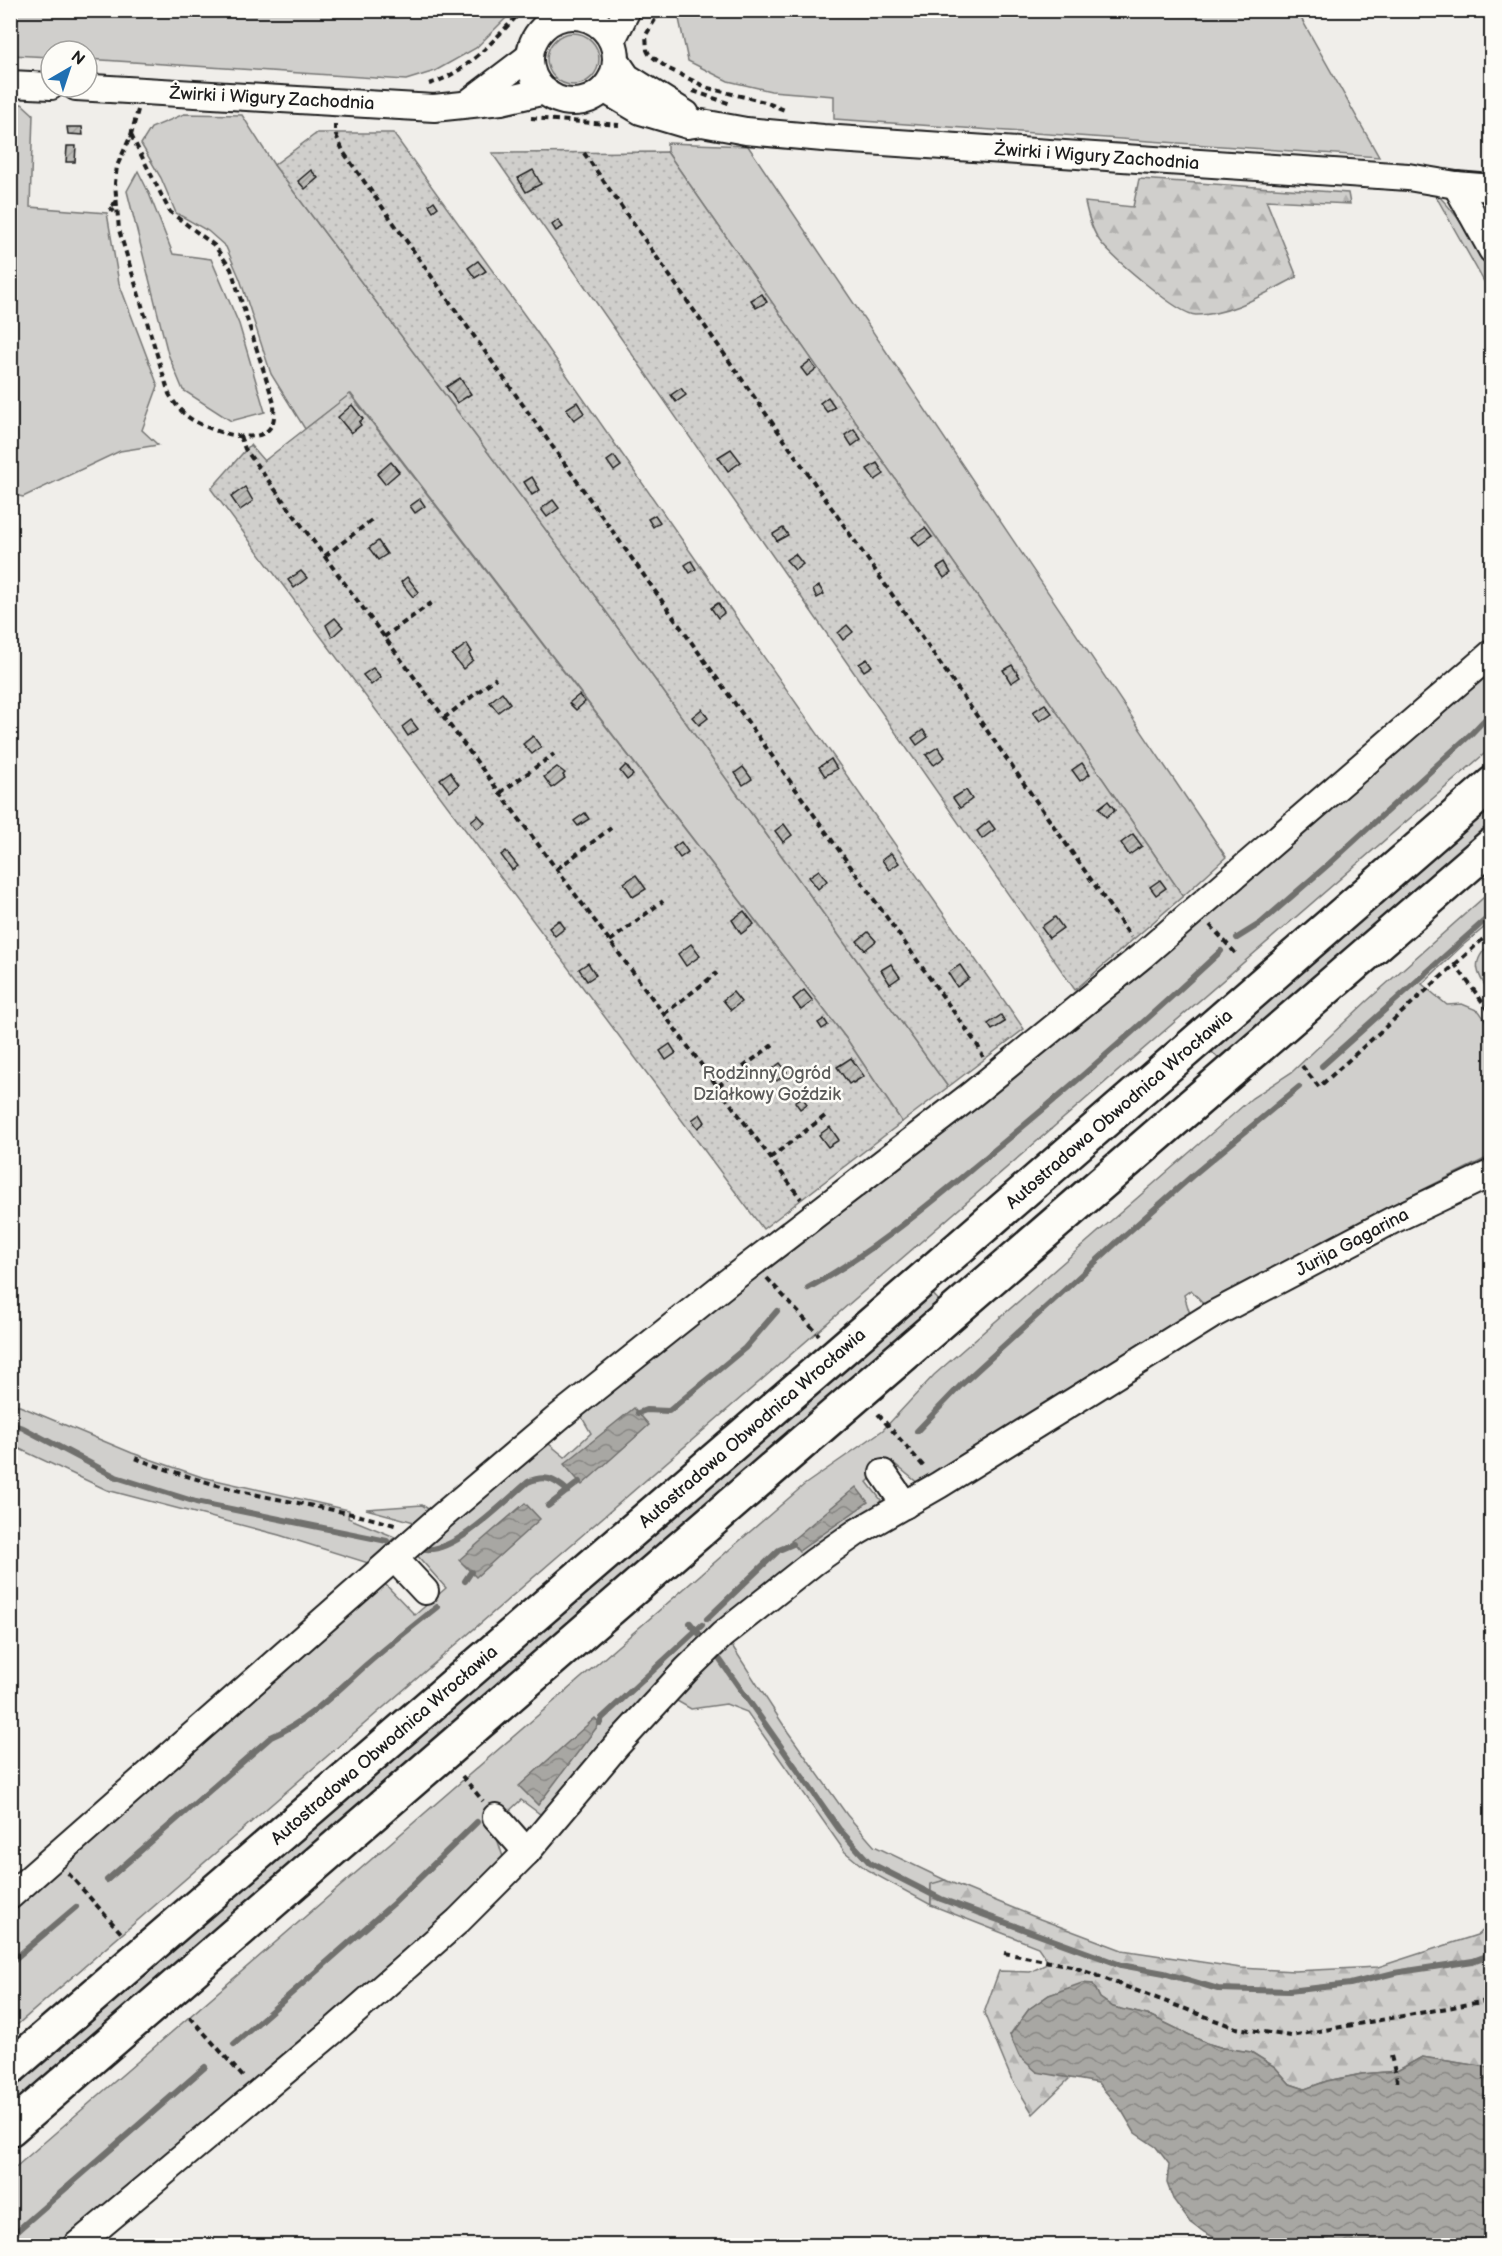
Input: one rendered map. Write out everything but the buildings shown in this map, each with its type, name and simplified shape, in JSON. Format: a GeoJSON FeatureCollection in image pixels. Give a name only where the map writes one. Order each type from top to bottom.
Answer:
{"type":"FeatureCollection","features":[{"type":"Feature","properties":{"kind":"highway","name":"Autostradowa Obwodnica Wrocławia"},"geometry":{"type":"LineString","coordinates":[[10,2068],[799,1387],[1491,784]]}},
{"type":"Feature","properties":{"kind":"highway"},"geometry":{"type":"LineString","coordinates":[[10,2129],[1491,845]]}},
{"type":"Feature","properties":{"kind":"street"},"geometry":{"type":"LineString","coordinates":[[627,10],[614,50],[615,72],[604,89],[593,97],[568,102],[545,91],[536,81],[531,69],[530,56],[539,33],[559,18],[589,14],[605,29],[614,50],[627,77],[702,123]]}},
{"type":"Feature","properties":{"kind":"street"},"geometry":{"type":"LineString","coordinates":[[468,103],[530,56]]}},
{"type":"Feature","properties":{"kind":"street"},"geometry":{"type":"LineString","coordinates":[[10,84],[39,85]]}},
{"type":"Feature","properties":{"kind":"street","name":"Żwirki i Wigury Zachodnia"},"geometry":{"type":"LineString","coordinates":[[99,88],[434,108],[501,100],[545,91]]}},
{"type":"Feature","properties":{"kind":"street","name":"Żwirki i Wigury Zachodnia"},"geometry":{"type":"LineString","coordinates":[[604,89],[641,111],[688,125],[702,123],[781,134],[1408,177],[1491,188]]}},
{"type":"Feature","properties":{"kind":"street"},"geometry":{"type":"LineString","coordinates":[[1456,185],[1491,250]]}},
{"type":"Feature","properties":{"kind":"street"},"geometry":{"type":"LineString","coordinates":[[10,1896],[417,1539],[570,1409],[728,1282],[971,1095],[1135,962],[1491,653]]}},
{"type":"Feature","properties":{"kind":"street","name":"Jurija Gagarina"},"geometry":{"type":"LineString","coordinates":[[76,2246],[334,2030],[458,1921],[526,1852],[649,1708],[722,1635],[831,1550],[1214,1314],[1393,1220],[1491,1173]]}},
{"type":"Feature","properties":{"kind":"street"},"geometry":{"type":"LineString","coordinates":[[883,1473],[905,1505]]}},
{"type":"Feature","properties":{"kind":"street"},"geometry":{"type":"LineString","coordinates":[[395,1559],[425,1591]]}},
{"type":"Feature","properties":{"kind":"street"},"geometry":{"type":"LineString","coordinates":[[496,1817],[526,1852]]}},
{"type":"Feature","properties":{"kind":"path"},"geometry":{"type":"LineString","coordinates":[[467,65],[523,10]]}},
{"type":"Feature","properties":{"kind":"path"},"geometry":{"type":"LineString","coordinates":[[646,10],[656,18]]}},
{"type":"Feature","properties":{"kind":"path"},"geometry":{"type":"LineString","coordinates":[[660,10],[646,34],[649,54],[667,68],[708,88],[765,102],[796,116]]}},
{"type":"Feature","properties":{"kind":"path"},"geometry":{"type":"LineString","coordinates":[[685,87],[734,104]]}},
{"type":"Feature","properties":{"kind":"path"},"geometry":{"type":"LineString","coordinates":[[530,118],[618,125],[626,123]]}},
{"type":"Feature","properties":{"kind":"path"},"geometry":{"type":"LineString","coordinates":[[335,133],[344,153],[978,1046],[984,1060]]}},
{"type":"Feature","properties":{"kind":"path"},"geometry":{"type":"LineString","coordinates":[[131,135],[170,212],[214,245],[231,269],[274,403],[273,421],[267,431],[256,437],[225,434],[196,423],[178,408],[169,394],[119,230],[117,215],[115,183],[117,166],[131,135]]}},
{"type":"Feature","properties":{"kind":"path"},"geometry":{"type":"LineString","coordinates":[[584,153],[1116,918],[1134,939]]}},
{"type":"Feature","properties":{"kind":"path"},"geometry":{"type":"LineString","coordinates":[[117,202],[109,207],[117,215]]}},
{"type":"Feature","properties":{"kind":"path"},"geometry":{"type":"LineString","coordinates":[[240,436],[245,449],[801,1199]]}},
{"type":"Feature","properties":{"kind":"path"},"geometry":{"type":"LineString","coordinates":[[325,556],[373,519]]}},
{"type":"Feature","properties":{"kind":"path"},"geometry":{"type":"LineString","coordinates":[[384,637],[434,601]]}},
{"type":"Feature","properties":{"kind":"path"},"geometry":{"type":"LineString","coordinates":[[444,718],[496,678]]}},
{"type":"Feature","properties":{"kind":"path"},"geometry":{"type":"LineString","coordinates":[[500,794],[554,754]]}},
{"type":"Feature","properties":{"kind":"path"},"geometry":{"type":"LineString","coordinates":[[557,869],[611,828]]}},
{"type":"Feature","properties":{"kind":"path"},"geometry":{"type":"LineString","coordinates":[[610,941],[663,901]]}},
{"type":"Feature","properties":{"kind":"path"},"geometry":{"type":"LineString","coordinates":[[1302,1066],[1319,1086],[1491,931]]}},
{"type":"Feature","properties":{"kind":"path"},"geometry":{"type":"LineString","coordinates":[[1224,940],[1238,956]]}},
{"type":"Feature","properties":{"kind":"path"},"geometry":{"type":"LineString","coordinates":[[1454,963],[1491,1015]]}},
{"type":"Feature","properties":{"kind":"path"},"geometry":{"type":"LineString","coordinates":[[664,1014],[717,974]]}},
{"type":"Feature","properties":{"kind":"path"},"geometry":{"type":"LineString","coordinates":[[718,1086],[775,1043]]}},
{"type":"Feature","properties":{"kind":"path"},"geometry":{"type":"LineString","coordinates":[[770,1158],[825,1116]]}},
{"type":"Feature","properties":{"kind":"path"},"geometry":{"type":"LineString","coordinates":[[778,1291],[819,1335]]}},
{"type":"Feature","properties":{"kind":"path"},"geometry":{"type":"LineString","coordinates":[[878,1414],[909,1449]]}},
{"type":"Feature","properties":{"kind":"path"},"geometry":{"type":"LineString","coordinates":[[135,1458],[187,1477],[257,1495],[358,1514],[405,1529],[417,1539]]}},
{"type":"Feature","properties":{"kind":"path"},"geometry":{"type":"LineString","coordinates":[[462,1776],[496,1817]]}},
{"type":"Feature","properties":{"kind":"path"},"geometry":{"type":"LineString","coordinates":[[83,1889],[123,1935]]}},
{"type":"Feature","properties":{"kind":"path"},"geometry":{"type":"LineString","coordinates":[[1004,1953],[1071,1966],[1236,2028],[1292,2036],[1491,2000]]}},
{"type":"Feature","properties":{"kind":"path"},"geometry":{"type":"LineString","coordinates":[[190,2018],[257,2093]]}},
{"type":"Feature","properties":{"kind":"path"},"geometry":{"type":"LineString","coordinates":[[1391,2056],[1396,2080]]}},
{"type":"Feature","properties":{"kind":"green space"},"geometry":{"type":"Polygon","coordinates":[[[11,10],[513,11],[476,48],[435,71],[406,80],[99,60],[99,39],[39,39],[39,56],[11,55],[11,10]]]}},
{"type":"Feature","properties":{"kind":"green space"},"geometry":{"type":"Polygon","coordinates":[[[679,11],[1297,11],[1379,157],[834,119],[834,96],[771,91],[728,81],[688,61],[679,11]]]}},
{"type":"Feature","properties":{"kind":"green space"},"geometry":{"type":"Polygon","coordinates":[[[568,33],[578,33],[592,40],[599,59],[592,78],[578,85],[568,85],[558,81],[551,74],[547,64],[547,54],[551,44],[558,37],[568,33]]]}},
{"type":"Feature","properties":{"kind":"green space"},"geometry":{"type":"Polygon","coordinates":[[[10,104],[22,104],[33,114],[30,207],[107,213],[119,283],[158,386],[142,430],[158,445],[120,451],[23,497],[10,494],[10,104]]]}},
{"type":"Feature","properties":{"kind":"green space"},"geometry":{"type":"Polygon","coordinates":[[[184,114],[242,115],[274,165],[592,592],[948,1087],[902,1122],[848,1041],[351,394],[305,429],[271,374],[240,279],[226,247],[208,231],[176,213],[161,178],[141,144],[151,128],[184,114]]]}},
{"type":"Feature","properties":{"kind":"green space"},"geometry":{"type":"Polygon","coordinates":[[[317,133],[393,133],[536,331],[1024,1029],[948,1087],[592,592],[274,165],[317,133]]]}},
{"type":"Feature","properties":{"kind":"green space"},"geometry":{"type":"Polygon","coordinates":[[[667,143],[748,146],[1226,857],[1183,896],[667,152],[667,143]]]}},
{"type":"Feature","properties":{"kind":"green space"},"geometry":{"type":"Polygon","coordinates":[[[667,152],[1183,896],[1075,990],[492,153],[667,152]]]}},
{"type":"Feature","properties":{"kind":"green space"},"geometry":{"type":"Polygon","coordinates":[[[138,171],[173,254],[211,259],[239,324],[265,412],[231,421],[183,390],[168,354],[127,191],[138,171]]]}},
{"type":"Feature","properties":{"kind":"green space"},"geometry":{"type":"Polygon","coordinates":[[[1139,179],[1348,193],[1350,204],[1266,200],[1297,277],[1235,307],[1196,315],[1175,306],[1132,273],[1109,251],[1093,229],[1085,202],[1133,207],[1139,179]]]}},
{"type":"Feature","properties":{"kind":"green space"},"geometry":{"type":"Polygon","coordinates":[[[1433,191],[1458,218],[1480,253],[1491,277],[1491,294],[1433,191]]]}},
{"type":"Feature","properties":{"kind":"green space","name":"Rodzinny Ogród Działkowy Goździk"},"geometry":{"type":"Polygon","coordinates":[[[350,394],[848,1041],[902,1122],[763,1229],[211,489],[250,445],[264,461],[350,394]]]}},
{"type":"Feature","properties":{"kind":"green space"},"geometry":{"type":"Polygon","coordinates":[[[1491,670],[1491,748],[11,2030],[10,1908],[384,1583],[415,1615],[446,1588],[415,1553],[544,1440],[565,1457],[591,1433],[580,1414],[1145,960],[1177,944],[1234,889],[1491,670]]]}},
{"type":"Feature","properties":{"kind":"green space"},"geometry":{"type":"Polygon","coordinates":[[[1491,806],[1491,825],[1220,1060],[1210,1050],[1491,806]]]}},
{"type":"Feature","properties":{"kind":"green space"},"geometry":{"type":"Polygon","coordinates":[[[1491,891],[1491,922],[1422,984],[1447,1005],[1462,1004],[1479,1011],[1491,1028],[1491,1156],[1386,1208],[1206,1306],[1191,1290],[1184,1295],[1190,1314],[919,1484],[891,1461],[867,1482],[881,1500],[874,1512],[817,1551],[544,1817],[521,1800],[493,1826],[505,1863],[452,1916],[69,2245],[11,2245],[10,2172],[804,1485],[883,1430],[934,1375],[1252,1098],[1292,1072],[1367,1001],[1491,891]]]}},
{"type":"Feature","properties":{"kind":"green space"},"geometry":{"type":"Polygon","coordinates":[[[1491,943],[1491,971],[1488,975],[1491,980],[1491,995],[1479,974],[1478,962],[1484,950],[1491,943]]]}},
{"type":"Feature","properties":{"kind":"green space"},"geometry":{"type":"Polygon","coordinates":[[[931,1292],[940,1302],[11,2107],[10,2088],[931,1292]]]}},
{"type":"Feature","properties":{"kind":"green space"},"geometry":{"type":"Polygon","coordinates":[[[10,1402],[132,1453],[202,1477],[349,1510],[348,1518],[395,1537],[368,1563],[279,1535],[107,1490],[11,1445],[10,1402]]]}},
{"type":"Feature","properties":{"kind":"green space"},"geometry":{"type":"Polygon","coordinates":[[[422,1505],[430,1510],[414,1522],[366,1509],[422,1505]]]}},
{"type":"Feature","properties":{"kind":"green space"},"geometry":{"type":"Polygon","coordinates":[[[729,1641],[788,1732],[847,1815],[874,1846],[945,1880],[931,1885],[931,1905],[867,1870],[845,1852],[747,1712],[726,1704],[691,1709],[670,1697],[729,1641]]]}},
{"type":"Feature","properties":{"kind":"green space"},"geometry":{"type":"Polygon","coordinates":[[[945,1880],[1122,1950],[1241,1968],[1294,1971],[1378,1967],[1477,1935],[1491,1925],[1491,2065],[1486,2067],[1422,2057],[1397,2071],[1362,2074],[1327,2081],[1305,2089],[1290,2084],[1275,2067],[1251,2052],[1206,2043],[1151,2016],[1113,2007],[1100,1998],[1093,1984],[1049,1995],[1029,2009],[1010,2035],[1037,2071],[1071,2077],[1033,2114],[1011,2078],[984,2013],[999,1971],[1030,1972],[1049,1963],[1038,1947],[931,1905],[931,1884],[945,1880]]]}},
{"type":"Feature","properties":{"kind":"water"},"geometry":{"type":"Polygon","coordinates":[[[634,1408],[649,1425],[582,1485],[564,1464],[634,1408]]]}},
{"type":"Feature","properties":{"kind":"water"},"geometry":{"type":"Polygon","coordinates":[[[856,1487],[868,1502],[799,1551],[791,1541],[856,1487]]]}},
{"type":"Feature","properties":{"kind":"water"},"geometry":{"type":"Polygon","coordinates":[[[525,1503],[540,1519],[476,1577],[459,1560],[525,1503]]]}},
{"type":"Feature","properties":{"kind":"water"},"geometry":{"type":"Polygon","coordinates":[[[595,1718],[600,1723],[538,1805],[519,1786],[595,1718]]]}},
{"type":"Feature","properties":{"kind":"water"},"geometry":{"type":"Polygon","coordinates":[[[1082,1983],[1093,1984],[1100,1998],[1113,2007],[1151,2016],[1206,2043],[1251,2052],[1275,2067],[1290,2084],[1305,2089],[1327,2081],[1362,2074],[1397,2071],[1422,2057],[1486,2067],[1491,2065],[1491,2245],[1230,2246],[1204,2232],[1189,2221],[1173,2199],[1167,2183],[1169,2164],[1156,2147],[1135,2133],[1122,2111],[1098,2083],[1037,2072],[1019,2056],[1010,2035],[1029,2009],[1049,1995],[1082,1983]]]}},
{"type":"Feature","properties":{"kind":"waterway"},"geometry":{"type":"LineString","coordinates":[[1237,938],[1261,923],[1330,863],[1492,712]]}},
{"type":"Feature","properties":{"kind":"waterway"},"geometry":{"type":"LineString","coordinates":[[1322,1066],[1492,914]]}},
{"type":"Feature","properties":{"kind":"waterway"},"geometry":{"type":"LineString","coordinates":[[808,1288],[855,1260],[942,1194],[1074,1083],[1221,951]]}},
{"type":"Feature","properties":{"kind":"waterway"},"geometry":{"type":"LineString","coordinates":[[917,1431],[962,1384],[1116,1243],[1299,1087]]}},
{"type":"Feature","properties":{"kind":"waterway"},"geometry":{"type":"LineString","coordinates":[[638,1413],[646,1410],[669,1411],[745,1348],[777,1311]]}},
{"type":"Feature","properties":{"kind":"waterway"},"geometry":{"type":"LineString","coordinates":[[10,1424],[23,1428],[116,1477],[196,1502],[387,1541]]}},
{"type":"Feature","properties":{"kind":"waterway"},"geometry":{"type":"LineString","coordinates":[[426,1549],[438,1548],[465,1534],[528,1482],[539,1478],[549,1479],[568,1491]]}},
{"type":"Feature","properties":{"kind":"waterway"},"geometry":{"type":"LineString","coordinates":[[548,1506],[579,1482]]}},
{"type":"Feature","properties":{"kind":"waterway"},"geometry":{"type":"LineString","coordinates":[[707,1619],[779,1550],[793,1544]]}},
{"type":"Feature","properties":{"kind":"waterway"},"geometry":{"type":"LineString","coordinates":[[465,1581],[471,1572]]}},
{"type":"Feature","properties":{"kind":"waterway"},"geometry":{"type":"LineString","coordinates":[[107,1880],[271,1737],[309,1714],[437,1607]]}},
{"type":"Feature","properties":{"kind":"waterway"},"geometry":{"type":"LineString","coordinates":[[690,1623],[701,1636]]}},
{"type":"Feature","properties":{"kind":"waterway"},"geometry":{"type":"LineString","coordinates":[[600,1723],[602,1718],[702,1625]]}},
{"type":"Feature","properties":{"kind":"waterway"},"geometry":{"type":"LineString","coordinates":[[720,1660],[839,1829],[870,1863],[941,1899],[1121,1965],[1164,1973],[1218,1989],[1289,1991],[1350,1984],[1394,1973],[1473,1961],[1492,1954]]}},
{"type":"Feature","properties":{"kind":"waterway"},"geometry":{"type":"LineString","coordinates":[[234,2044],[394,1903],[477,1822]]}},
{"type":"Feature","properties":{"kind":"waterway"},"geometry":{"type":"LineString","coordinates":[[10,1963],[76,1907]]}},
{"type":"Feature","properties":{"kind":"waterway"},"geometry":{"type":"LineString","coordinates":[[10,2237],[205,2067]]}}]}
